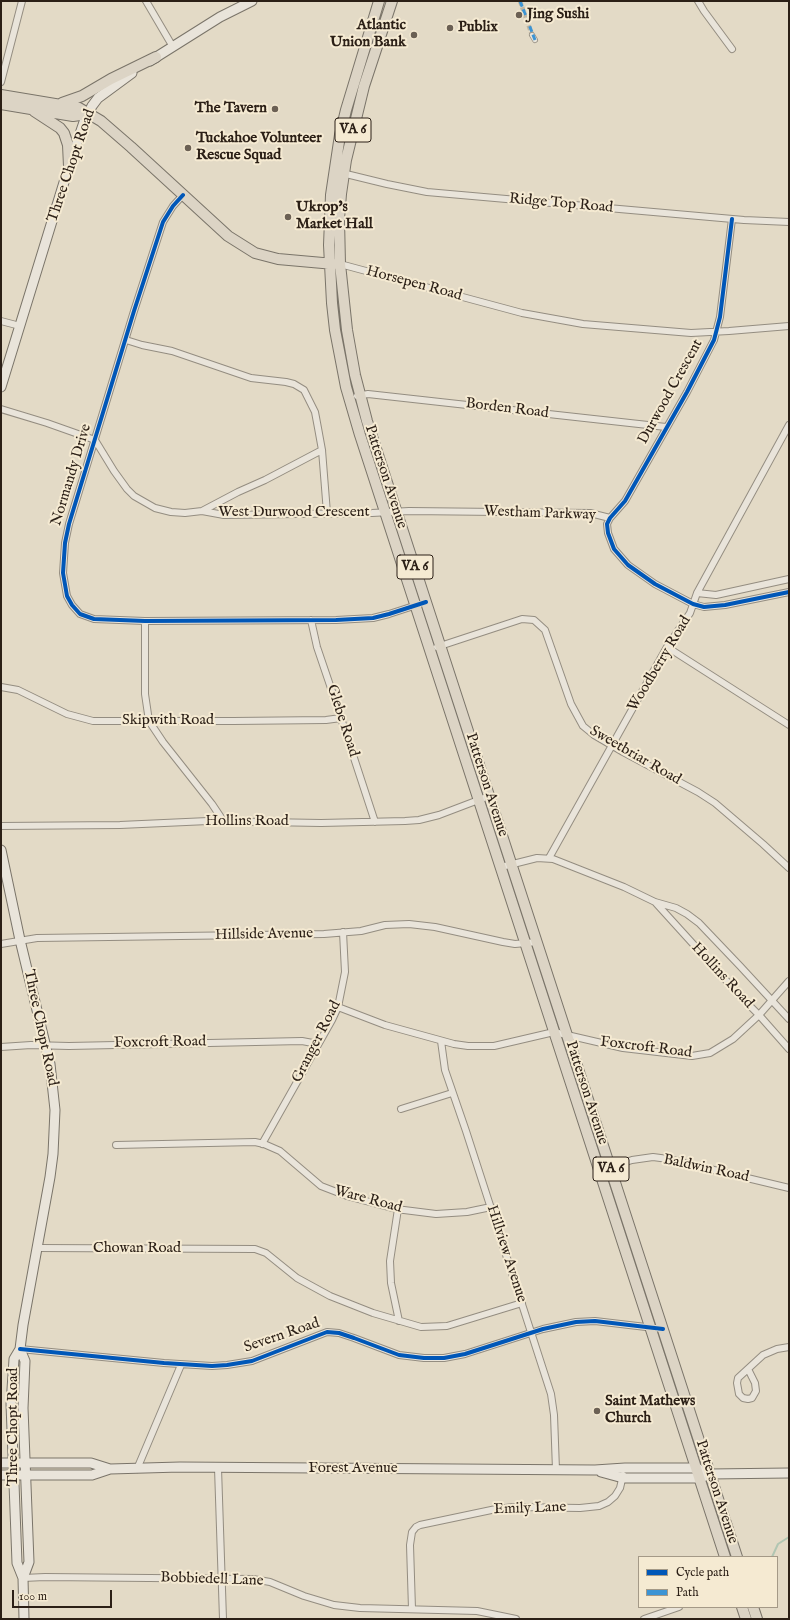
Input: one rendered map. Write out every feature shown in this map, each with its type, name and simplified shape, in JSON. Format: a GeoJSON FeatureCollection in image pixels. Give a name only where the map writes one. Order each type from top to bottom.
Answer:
{"type":"FeatureCollection","features":[{"type":"Feature","properties":{"kind":"main road","name":"Three Chopt Road"},"geometry":{"type":"LineString","coordinates":[[1,387],[69,166],[87,114],[102,94],[156,57],[233,9],[252,1]]}},
{"type":"Feature","properties":{"kind":"main road","name":"Patterson Avenue"},"geometry":{"type":"LineString","coordinates":[[378,1],[342,123],[339,172],[340,264],[348,341],[360,395],[396,512],[737,1556]]}},
{"type":"Feature","properties":{"kind":"main road","name":"Patterson Avenue"},"geometry":{"type":"LineString","coordinates":[[392,1],[364,86],[339,172],[329,229],[335,330],[348,396],[725,1556]]}},
{"type":"Feature","properties":{"kind":"main road"},"geometry":{"type":"LineString","coordinates":[[58,104],[82,96],[111,79],[156,57]]}},
{"type":"Feature","properties":{"kind":"main road","name":"Horsepen Road"},"geometry":{"type":"LineString","coordinates":[[1,95],[79,108],[101,121],[228,236],[255,253],[278,259],[340,264]]}},
{"type":"Feature","properties":{"kind":"main road"},"geometry":{"type":"LineString","coordinates":[[1,104],[73,116],[87,114]]}},
{"type":"Feature","properties":{"kind":"main road"},"geometry":{"type":"LineString","coordinates":[[30,109],[60,128],[64,133],[68,145],[69,166]]}},
{"type":"Feature","properties":{"kind":"main road","name":"Three Chopt Road"},"geometry":{"type":"LineString","coordinates":[[1,850],[20,940],[46,1045],[53,1088],[54,1133],[50,1177],[20,1349],[14,1359],[11,1383],[17,1563],[23,1578],[24,1619]]}},
{"type":"Feature","properties":{"kind":"main road","name":"Three Chopt Road"},"geometry":{"type":"LineString","coordinates":[[20,1349],[25,1361],[23,1408],[29,1562],[23,1578]]}},
{"type":"Feature","properties":{"kind":"main road","name":"Forest Avenue"},"geometry":{"type":"LineString","coordinates":[[1,1463],[91,1463],[110,1469],[180,1467],[556,1470],[696,1468],[710,1474]]}},
{"type":"Feature","properties":{"kind":"main road","name":"Forest Avenue"},"geometry":{"type":"LineString","coordinates":[[1,1475],[92,1475],[110,1469]]}},
{"type":"Feature","properties":{"kind":"main road","name":"Forest Avenue"},"geometry":{"type":"LineString","coordinates":[[596,1470],[622,1478],[700,1478],[710,1474],[789,1473]]}},
{"type":"Feature","properties":{"kind":"main road"},"geometry":{"type":"LineString","coordinates":[[742,1608],[746,1619]]}},
{"type":"Feature","properties":{"kind":"main road"},"geometry":{"type":"LineString","coordinates":[[753,1608],[757,1619]]}},
{"type":"Feature","properties":{"kind":"street"},"geometry":{"type":"LineString","coordinates":[[1,82],[22,1]]}},
{"type":"Feature","properties":{"kind":"street"},"geometry":{"type":"LineString","coordinates":[[146,1],[173,46]]}},
{"type":"Feature","properties":{"kind":"street"},"geometry":{"type":"LineString","coordinates":[[698,1],[732,50]]}},
{"type":"Feature","properties":{"kind":"street"},"geometry":{"type":"LineString","coordinates":[[532,35],[535,40]]}},
{"type":"Feature","properties":{"kind":"street","name":"Ridge Top Road"},"geometry":{"type":"LineString","coordinates":[[339,172],[386,184],[427,192],[732,219],[789,222]]}},
{"type":"Feature","properties":{"kind":"street","name":"Normandy Drive"},"geometry":{"type":"LineString","coordinates":[[183,195],[173,206],[163,222],[71,516],[65,543],[63,573],[66,591],[72,605],[80,614],[86,618],[94,620],[311,620],[373,618],[426,602]]}},
{"type":"Feature","properties":{"kind":"street","name":"Durwood Crescent"},"geometry":{"type":"LineString","coordinates":[[610,518],[625,501],[705,359],[716,332],[720,317],[732,219]]}},
{"type":"Feature","properties":{"kind":"street","name":"Horsepen Road"},"geometry":{"type":"LineString","coordinates":[[340,264],[492,306],[583,324],[692,333],[789,326]]}},
{"type":"Feature","properties":{"kind":"street"},"geometry":{"type":"LineString","coordinates":[[1,321],[20,326]]}},
{"type":"Feature","properties":{"kind":"street"},"geometry":{"type":"LineString","coordinates":[[126,340],[159,350],[172,351],[251,378],[286,382],[304,390],[315,412],[322,450],[327,513]]}},
{"type":"Feature","properties":{"kind":"street","name":"Borden Road"},"geometry":{"type":"LineString","coordinates":[[348,396],[368,394],[666,428]]}},
{"type":"Feature","properties":{"kind":"street"},"geometry":{"type":"LineString","coordinates":[[1,409],[95,440]]}},
{"type":"Feature","properties":{"kind":"street","name":"Woodberry Road"},"geometry":{"type":"LineString","coordinates":[[549,858],[667,647],[690,612],[697,593],[789,425]]}},
{"type":"Feature","properties":{"kind":"street","name":"West Durwood Crescent"},"geometry":{"type":"LineString","coordinates":[[95,440],[127,490],[138,499],[155,508],[171,512],[185,513],[202,511],[224,515],[386,512]]}},
{"type":"Feature","properties":{"kind":"street","name":"West Durwood Crescent"},"geometry":{"type":"LineString","coordinates":[[202,511],[322,450]]}},
{"type":"Feature","properties":{"kind":"street","name":"Westham Parkway"},"geometry":{"type":"LineString","coordinates":[[386,512],[590,513],[610,518],[607,524],[610,540],[614,549],[628,565],[655,584],[693,604],[704,607],[725,605],[789,592]]}},
{"type":"Feature","properties":{"kind":"street"},"geometry":{"type":"LineString","coordinates":[[697,593],[716,595],[789,579]]}},
{"type":"Feature","properties":{"kind":"street","name":"Sweetbriar Road"},"geometry":{"type":"LineString","coordinates":[[430,649],[522,618],[534,620],[545,630],[576,717],[588,731],[612,746],[698,792],[715,803],[764,844],[789,868]]}},
{"type":"Feature","properties":{"kind":"street","name":"Glebe Road"},"geometry":{"type":"LineString","coordinates":[[311,620],[317,647],[375,822]]}},
{"type":"Feature","properties":{"kind":"street"},"geometry":{"type":"LineString","coordinates":[[145,621],[145,694],[149,721],[163,742],[212,804],[224,822]]}},
{"type":"Feature","properties":{"kind":"street"},"geometry":{"type":"LineString","coordinates":[[667,647],[789,725]]}},
{"type":"Feature","properties":{"kind":"street","name":"Skipwith Road"},"geometry":{"type":"LineString","coordinates":[[1,687],[18,690],[54,709],[79,718],[93,721],[326,720],[341,718]]}},
{"type":"Feature","properties":{"kind":"street","name":"Hollins Road"},"geometry":{"type":"LineString","coordinates":[[1,826],[224,822],[321,823],[405,821],[424,819],[439,815],[489,796]]}},
{"type":"Feature","properties":{"kind":"street","name":"Hollins Road"},"geometry":{"type":"LineString","coordinates":[[501,867],[537,858],[549,858],[624,887],[655,902],[676,908],[691,917],[740,966],[789,1019]]}},
{"type":"Feature","properties":{"kind":"street","name":"Hollins Road"},"geometry":{"type":"LineString","coordinates":[[655,902],[789,1049]]}},
{"type":"Feature","properties":{"kind":"street","name":"Hillside Avenue"},"geometry":{"type":"LineString","coordinates":[[1,944],[37,938],[324,934],[361,931],[393,924],[424,924],[503,942],[537,942]]}},
{"type":"Feature","properties":{"kind":"street","name":"Granger Road"},"geometry":{"type":"LineString","coordinates":[[262,1144],[338,1007],[345,972],[343,932]]}},
{"type":"Feature","properties":{"kind":"street","name":"Foxcroft Road"},"geometry":{"type":"LineString","coordinates":[[554,1032],[623,1048],[682,1056],[705,1055],[720,1048],[733,1039],[759,1015],[789,981]]}},
{"type":"Feature","properties":{"kind":"street"},"geometry":{"type":"LineString","coordinates":[[338,1007],[385,1026],[441,1041],[468,1046],[494,1046],[554,1032]]}},
{"type":"Feature","properties":{"kind":"street","name":"Foxcroft Road"},"geometry":{"type":"LineString","coordinates":[[1,1047],[302,1041],[318,1044]]}},
{"type":"Feature","properties":{"kind":"street","name":"Hillview Avenue"},"geometry":{"type":"LineString","coordinates":[[441,1041],[445,1070],[452,1093],[466,1131],[545,1374],[553,1408],[556,1470]]}},
{"type":"Feature","properties":{"kind":"street"},"geometry":{"type":"LineString","coordinates":[[401,1109],[452,1093]]}},
{"type":"Feature","properties":{"kind":"street","name":"Ware Road"},"geometry":{"type":"LineString","coordinates":[[116,1145],[247,1141],[262,1144],[280,1151],[314,1180],[334,1192],[398,1209],[436,1214],[450,1214],[491,1207]]}},
{"type":"Feature","properties":{"kind":"street","name":"Baldwin Road"},"geometry":{"type":"LineString","coordinates":[[599,1171],[639,1158],[653,1157],[668,1159],[789,1188]]}},
{"type":"Feature","properties":{"kind":"street"},"geometry":{"type":"LineString","coordinates":[[398,1209],[390,1261],[391,1283],[399,1321]]}},
{"type":"Feature","properties":{"kind":"street","name":"Chowan Road"},"geometry":{"type":"LineString","coordinates":[[38,1248],[248,1248],[260,1250],[270,1256],[297,1278],[317,1290],[354,1306],[421,1327],[447,1326],[522,1303]]}},
{"type":"Feature","properties":{"kind":"street","name":"Severn Road"},"geometry":{"type":"LineString","coordinates":[[20,1349],[212,1366],[238,1364],[268,1356],[304,1340],[327,1332],[339,1333],[399,1355],[424,1358],[444,1358],[460,1355],[562,1324],[595,1321],[663,1329]]}},
{"type":"Feature","properties":{"kind":"street"},"geometry":{"type":"LineString","coordinates":[[748,1369],[755,1383],[756,1391],[752,1398],[748,1399],[743,1398],[739,1394],[737,1383],[738,1378],[757,1359],[770,1351],[789,1347]]}},
{"type":"Feature","properties":{"kind":"street"},"geometry":{"type":"LineString","coordinates":[[138,1469],[180,1364]]}},
{"type":"Feature","properties":{"kind":"street"},"geometry":{"type":"LineString","coordinates":[[218,1468],[223,1619]]}},
{"type":"Feature","properties":{"kind":"street","name":"Emily Lane"},"geometry":{"type":"LineString","coordinates":[[412,1609],[410,1545],[412,1532],[420,1525],[496,1509],[514,1507],[580,1508],[599,1506],[608,1502],[615,1496],[620,1488],[625,1468]]}},
{"type":"Feature","properties":{"kind":"street","name":"Bobbiedell Lane"},"geometry":{"type":"LineString","coordinates":[[23,1578],[253,1579],[270,1582],[304,1596],[334,1605],[360,1608],[477,1611],[516,1619]]}},
{"type":"Feature","properties":{"kind":"street"},"geometry":{"type":"LineString","coordinates":[[644,1619],[676,1608]]}},
{"type":"Feature","properties":{"kind":"waterway"},"geometry":{"type":"LineString","coordinates":[[772,1556],[778,1544],[789,1537]]}},
{"type":"Feature","properties":{"kind":"tunnel"},"geometry":{"type":"LineString","coordinates":[[520,1],[532,35]]}},
{"type":"Feature","properties":{"kind":"marked path"},"geometry":{"type":"LineString","coordinates":[[520,1],[535,40]]}},
{"type":"Feature","properties":{"kind":"cycle path"},"geometry":{"type":"LineString","coordinates":[[183,195],[173,206],[163,222],[134,311],[69,524],[65,543],[63,573],[67,596],[72,605],[80,614],[94,619],[145,621],[336,620],[373,618],[426,602]]}},
{"type":"Feature","properties":{"kind":"cycle path"},"geometry":{"type":"LineString","coordinates":[[732,219],[720,317],[714,340],[687,392],[625,501],[610,518],[607,524],[608,533],[614,549],[628,565],[655,584],[693,604],[704,607],[725,605],[789,592]]}},
{"type":"Feature","properties":{"kind":"cycle path"},"geometry":{"type":"LineString","coordinates":[[20,1349],[164,1363],[212,1366],[252,1361],[327,1332],[339,1333],[399,1355],[424,1358],[444,1358],[465,1354],[543,1329],[576,1322],[595,1321],[663,1329]]}},
{"type":"Feature","properties":{"kind":"place","name":"Jing Sushi"},"geometry":{"type":"Point","coordinates":[519,15]}},
{"type":"Feature","properties":{"kind":"place","name":"Publix"},"geometry":{"type":"Point","coordinates":[450,28]}},
{"type":"Feature","properties":{"kind":"place","name":"Atlantic Union Bank"},"geometry":{"type":"Point","coordinates":[414,35]}},
{"type":"Feature","properties":{"kind":"place","name":"The Tavern"},"geometry":{"type":"Point","coordinates":[275,109]}},
{"type":"Feature","properties":{"kind":"place","name":"Tuckahoe Volunteer Rescue Squad"},"geometry":{"type":"Point","coordinates":[188,148]}},
{"type":"Feature","properties":{"kind":"place","name":"Ukrop's Market Hall"},"geometry":{"type":"Point","coordinates":[288,217]}},
{"type":"Feature","properties":{"kind":"place","name":"Saint Mathews Church"},"geometry":{"type":"Point","coordinates":[597,1411]}}]}
